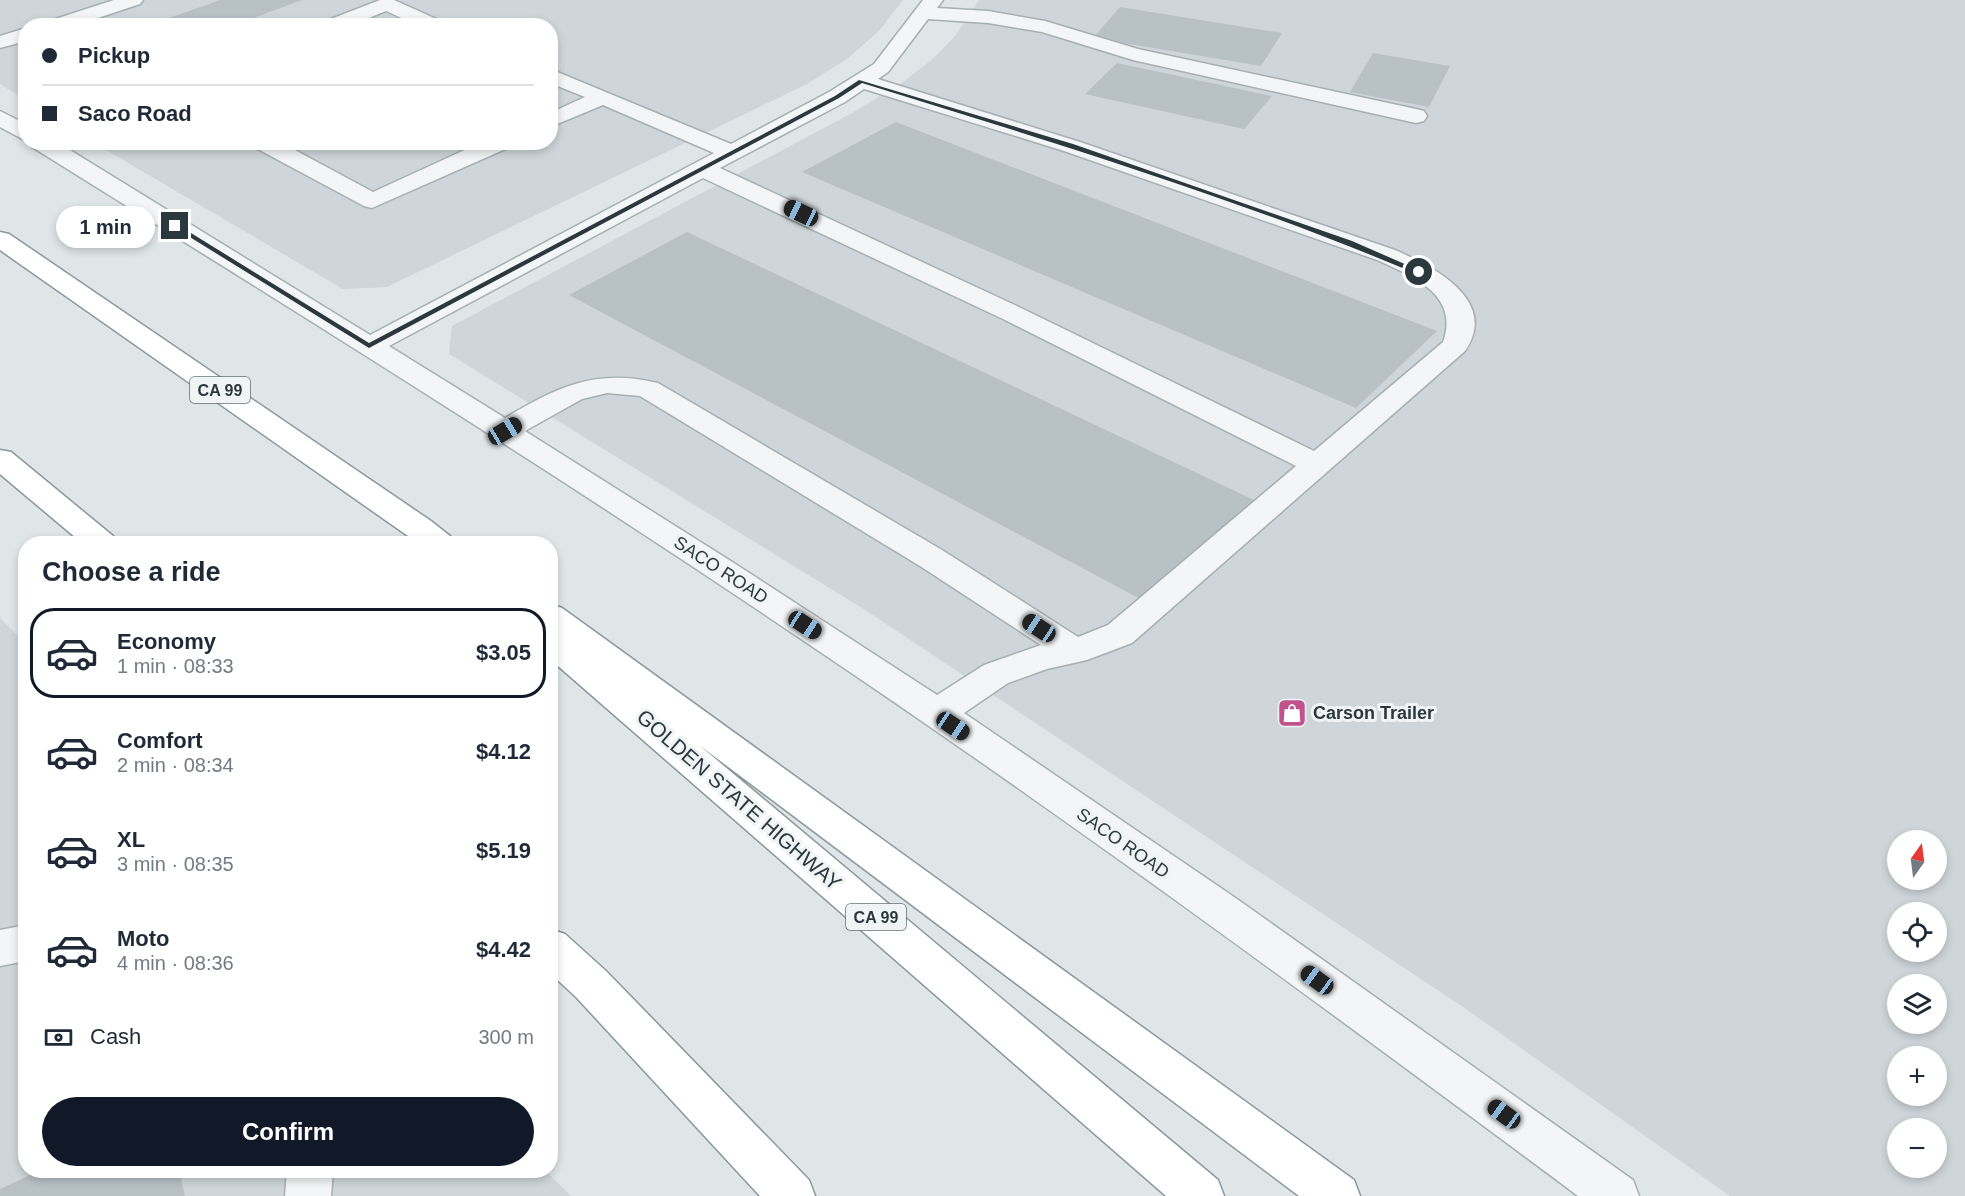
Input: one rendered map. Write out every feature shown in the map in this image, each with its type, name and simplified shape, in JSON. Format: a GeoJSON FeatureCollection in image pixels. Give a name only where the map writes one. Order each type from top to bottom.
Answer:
{"type":"FeatureCollection","features":[{"type":"Feature","properties":{"kind":"highway","name":"CA 99"},"geometry":{"type":"LineString","coordinates":[[0,239],[431,536]]}},
{"type":"Feature","properties":{"kind":"highway"},"geometry":{"type":"LineString","coordinates":[[0,459],[94,536]]}},
{"type":"Feature","properties":{"kind":"highway"},"geometry":{"type":"LineString","coordinates":[[558,622],[1337,1196]]}},
{"type":"Feature","properties":{"kind":"highway","name":"GOLDEN STATE HIGHWAY"},"geometry":{"type":"LineString","coordinates":[[558,646],[1202,1196]]}},
{"type":"Feature","properties":{"kind":"highway"},"geometry":{"type":"LineString","coordinates":[[558,954],[591,984],[792,1196]]}},
{"type":"Feature","properties":{"kind":"street"},"geometry":{"type":"LineString","coordinates":[[78,18],[133,0]]}},
{"type":"Feature","properties":{"kind":"street"},"geometry":{"type":"LineString","coordinates":[[351,18],[387,4],[418,18]]}},
{"type":"Feature","properties":{"kind":"street"},"geometry":{"type":"LineString","coordinates":[[369,346],[837,97],[881,68],[928,7],[1045,27],[1133,54],[1416,116]]}},
{"type":"Feature","properties":{"kind":"street"},"geometry":{"type":"LineString","coordinates":[[0,42],[18,36]]}},
{"type":"Feature","properties":{"kind":"street"},"geometry":{"type":"LineString","coordinates":[[558,78],[732,153]]}},
{"type":"Feature","properties":{"kind":"street"},"geometry":{"type":"LineString","coordinates":[[861,81],[977,115],[1176,181],[1390,258],[1440,284],[1452,297],[1460,312],[1461,331],[1455,345],[1120,634],[1075,651],[1042,657],[996,674],[936,714]]}},
{"type":"Feature","properties":{"kind":"street"},"geometry":{"type":"LineString","coordinates":[[558,117],[603,97]]}},
{"type":"Feature","properties":{"kind":"street"},"geometry":{"type":"LineString","coordinates":[[0,118],[18,129]]}},
{"type":"Feature","properties":{"kind":"street","name":"SACO ROAD"},"geometry":{"type":"LineString","coordinates":[[53,150],[655,526],[936,714],[1076,809],[1363,1012],[1616,1196]]}},
{"type":"Feature","properties":{"kind":"street"},"geometry":{"type":"LineString","coordinates":[[277,150],[372,201],[484,150]]}},
{"type":"Feature","properties":{"kind":"street"},"geometry":{"type":"LineString","coordinates":[[703,169],[859,240],[1130,369],[1318,465]]}},
{"type":"Feature","properties":{"kind":"street"},"geometry":{"type":"LineString","coordinates":[[505,431],[578,389],[603,383],[629,384],[648,389],[931,558],[1075,651]]}},
{"type":"Feature","properties":{"kind":"street"},"geometry":{"type":"LineString","coordinates":[[0,948],[18,945]]}},
{"type":"Feature","properties":{"kind":"street"},"geometry":{"type":"LineString","coordinates":[[308,1196],[309,1178]]}},
{"type":"Feature","properties":{"kind":"shaded area"},"geometry":{"type":"Polygon","coordinates":[[[0,0],[903,0],[879,31],[848,58],[807,84],[387,287],[343,289],[106,150],[558,150],[558,18],[18,18],[18,96],[0,84],[0,0]]]}},
{"type":"Feature","properties":{"kind":"shaded area"},"geometry":{"type":"Polygon","coordinates":[[[979,0],[1965,0],[1965,1196],[1730,1196],[1463,1007],[862,608],[449,354],[452,326],[852,113],[903,82],[934,58],[956,35],[979,0]]]}},
{"type":"Feature","properties":{"kind":"shaded area"},"geometry":{"type":"Polygon","coordinates":[[[0,618],[18,636],[18,1178],[553,1178],[571,1196],[0,1196],[0,618]]]}},
{"type":"Feature","properties":{"kind":"building"},"geometry":{"type":"Polygon","coordinates":[[[220,0],[302,0],[254,18],[169,18],[220,0]]]}},
{"type":"Feature","properties":{"kind":"building"},"geometry":{"type":"Polygon","coordinates":[[[1120,7],[1282,33],[1261,66],[1093,38],[1120,7]]]}},
{"type":"Feature","properties":{"kind":"building"},"geometry":{"type":"Polygon","coordinates":[[[1373,53],[1450,66],[1429,107],[1350,92],[1373,53]]]}},
{"type":"Feature","properties":{"kind":"building"},"geometry":{"type":"Polygon","coordinates":[[[1117,63],[1272,96],[1244,129],[1085,94],[1117,63]]]}},
{"type":"Feature","properties":{"kind":"building"},"geometry":{"type":"Polygon","coordinates":[[[896,122],[1437,331],[1356,408],[802,172],[896,122]]]}},
{"type":"Feature","properties":{"kind":"building"},"geometry":{"type":"Polygon","coordinates":[[[687,232],[1254,500],[1146,602],[569,295],[687,232]]]}},
{"type":"Feature","properties":{"kind":"building"},"geometry":{"type":"Polygon","coordinates":[[[24,1178],[181,1178],[185,1196],[0,1196],[0,1189],[24,1178]]]}},
{"type":"Feature","properties":{"kind":"place","name":"Carson Trailer"},"geometry":{"type":"Point","coordinates":[1292,713]}},
{"type":"Feature","properties":{"kind":"route"},"geometry":{"type":"LineString","coordinates":[[175,226],[369,346],[837,97],[861,81],[1071,145],[1350,243],[1419,272]]}}]}
